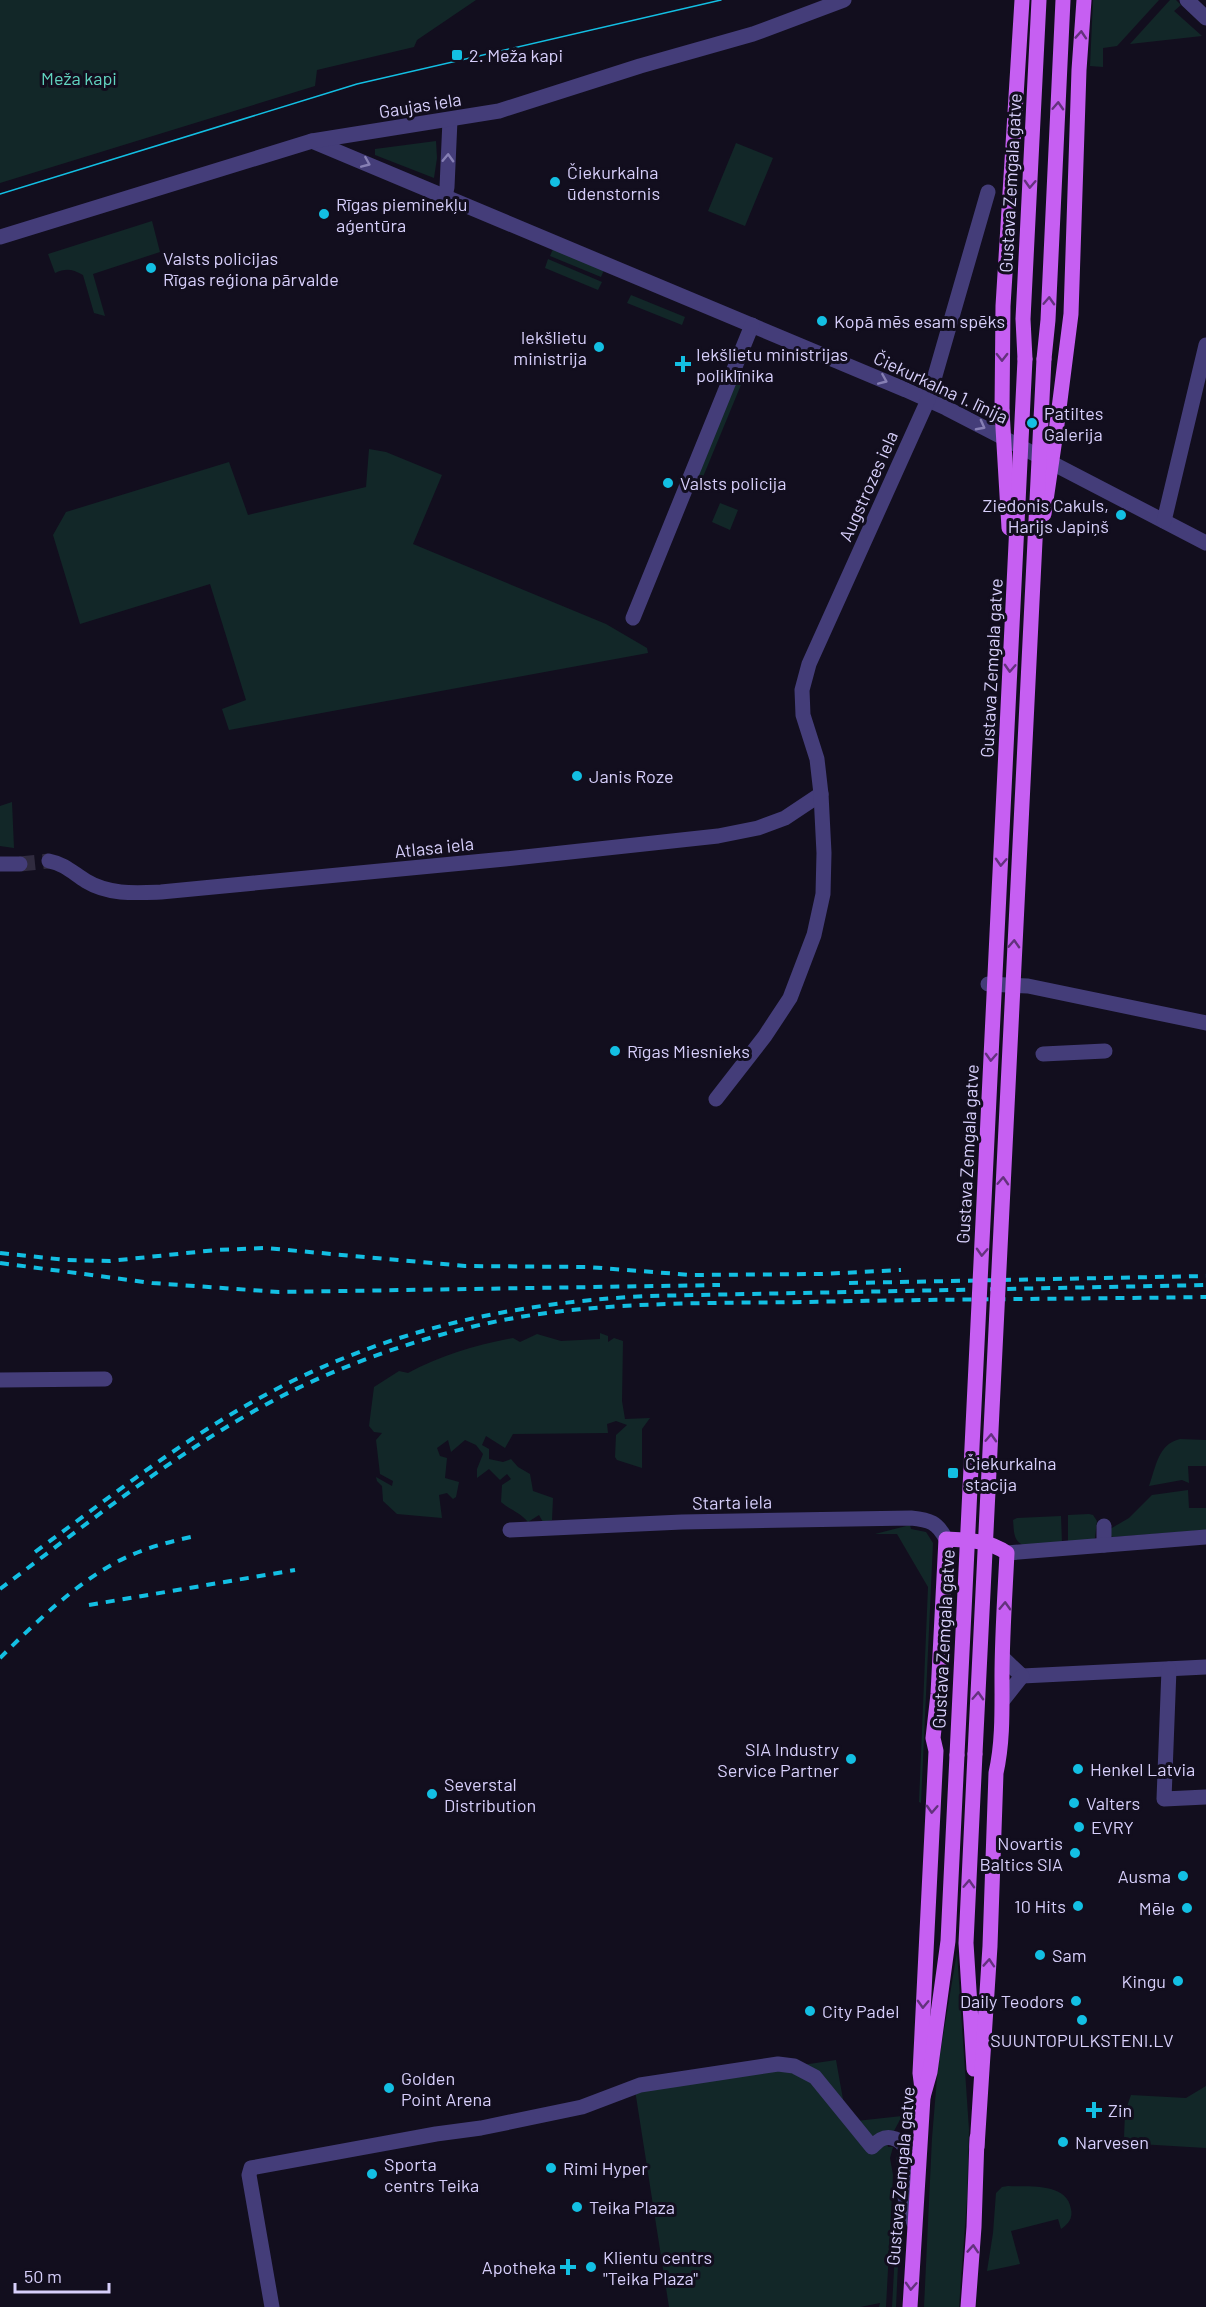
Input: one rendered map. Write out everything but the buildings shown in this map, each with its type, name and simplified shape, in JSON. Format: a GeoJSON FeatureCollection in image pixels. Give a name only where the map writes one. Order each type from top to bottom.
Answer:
{"type":"FeatureCollection","features":[{"type":"Feature","properties":{"kind":"main road"},"geometry":{"type":"LineString","coordinates":[[1013,609],[1002,411],[1002,350],[1022,0]]}},
{"type":"Feature","properties":{"kind":"main road","name":"Gustava Zemgala gatve"},"geometry":{"type":"LineString","coordinates":[[910,2307],[923,2097],[930,2072],[948,1941],[1025,359],[1023,319],[1039,0]]}},
{"type":"Feature","properties":{"kind":"main road","name":"Gustava Zemgala gatve"},"geometry":{"type":"LineString","coordinates":[[968,2307],[977,2147],[966,1943],[1039,430],[1048,320],[1063,0]]}},
{"type":"Feature","properties":{"kind":"main road"},"geometry":{"type":"LineString","coordinates":[[1030,612],[1071,314],[1079,70],[1084,0]]}},
{"type":"Feature","properties":{"kind":"main road"},"geometry":{"type":"LineString","coordinates":[[923,2097],[920,2073],[936,1751],[933,1738],[938,1694],[946,1539],[975,1540],[1007,1553],[1003,1700],[999,1761],[996,1773],[990,1946],[977,2147]]}},
{"type":"Feature","properties":{"kind":"street","name":"Gaujas iela"},"geometry":{"type":"LineString","coordinates":[[0,237],[312,141],[499,111],[640,66],[753,34],[844,0]]}},
{"type":"Feature","properties":{"kind":"street"},"geometry":{"type":"LineString","coordinates":[[1187,0],[1206,18]]}},
{"type":"Feature","properties":{"kind":"street"},"geometry":{"type":"LineString","coordinates":[[445,196],[450,120]]}},
{"type":"Feature","properties":{"kind":"street","name":"Čiekurkalna 1. līnija"},"geometry":{"type":"LineString","coordinates":[[312,141],[928,400],[1206,543]]}},
{"type":"Feature","properties":{"kind":"street","name":"Augstrozes iela"},"geometry":{"type":"LineString","coordinates":[[716,1099],[765,1036],[790,998],[814,935],[823,894],[824,853],[817,759],[803,715],[803,682],[809,664],[928,400],[988,192]]}},
{"type":"Feature","properties":{"kind":"street"},"geometry":{"type":"LineString","coordinates":[[633,618],[752,325]]}},
{"type":"Feature","properties":{"kind":"street"},"geometry":{"type":"LineString","coordinates":[[1164,521],[1206,345]]}},
{"type":"Feature","properties":{"kind":"street","name":"Atlasa iela"},"geometry":{"type":"LineString","coordinates":[[49,861],[61,863],[88,882],[121,893],[161,892],[718,836],[758,828],[785,818],[821,794]]}},
{"type":"Feature","properties":{"kind":"street"},"geometry":{"type":"LineString","coordinates":[[0,864],[20,864]]}},
{"type":"Feature","properties":{"kind":"street"},"geometry":{"type":"LineString","coordinates":[[988,984],[1028,986],[1206,1023]]}},
{"type":"Feature","properties":{"kind":"street"},"geometry":{"type":"LineString","coordinates":[[1043,1054],[1105,1052]]}},
{"type":"Feature","properties":{"kind":"street"},"geometry":{"type":"LineString","coordinates":[[0,1380],[105,1379]]}},
{"type":"Feature","properties":{"kind":"street","name":"Starta iela"},"geometry":{"type":"LineString","coordinates":[[510,1530],[682,1522],[911,1518],[939,1526],[946,1539]]}},
{"type":"Feature","properties":{"kind":"street"},"geometry":{"type":"LineString","coordinates":[[1104,1526],[1104,1545]]}},
{"type":"Feature","properties":{"kind":"street"},"geometry":{"type":"LineString","coordinates":[[1007,1553],[1206,1536]]}},
{"type":"Feature","properties":{"kind":"street"},"geometry":{"type":"LineString","coordinates":[[1003,1658],[1022,1677]]}},
{"type":"Feature","properties":{"kind":"street"},"geometry":{"type":"LineString","coordinates":[[1003,1700],[1022,1677],[1206,1668]]}},
{"type":"Feature","properties":{"kind":"street"},"geometry":{"type":"LineString","coordinates":[[1169,1669],[1164,1799],[1206,1797]]}},
{"type":"Feature","properties":{"kind":"street"},"geometry":{"type":"LineString","coordinates":[[272,2307],[249,2175],[251,2168],[582,2108],[640,2085],[778,2064],[794,2066],[806,2071],[822,2084],[872,2147],[885,2138],[899,2141],[905,2148],[907,2156],[904,2197],[914,2223]]}},
{"type":"Feature","properties":{"kind":"green space","name":"Meža kapi"},"geometry":{"type":"Polygon","coordinates":[[[0,0],[476,0],[417,40],[414,47],[317,70],[315,86],[0,183],[0,0]]]}},
{"type":"Feature","properties":{"kind":"green space"},"geometry":{"type":"Polygon","coordinates":[[[1093,0],[1159,0],[1117,46],[1103,48],[1103,67],[1090,66],[1093,0]]]}},
{"type":"Feature","properties":{"kind":"green space"},"geometry":{"type":"Polygon","coordinates":[[[1170,0],[1176,0],[1181,5],[1174,11],[1202,36],[1130,44],[1170,0]]]}},
{"type":"Feature","properties":{"kind":"green space"},"geometry":{"type":"Polygon","coordinates":[[[436,141],[437,158],[434,178],[375,155],[375,149],[436,141]]]}},
{"type":"Feature","properties":{"kind":"green space"},"geometry":{"type":"Polygon","coordinates":[[[736,143],[773,158],[745,226],[708,211],[736,143]]]}},
{"type":"Feature","properties":{"kind":"green space"},"geometry":{"type":"Polygon","coordinates":[[[152,221],[160,252],[93,274],[105,316],[94,313],[83,275],[69,270],[55,273],[48,254],[152,221]]]}},
{"type":"Feature","properties":{"kind":"green space"},"geometry":{"type":"Polygon","coordinates":[[[553,249],[604,270],[601,277],[550,256],[553,249]]]}},
{"type":"Feature","properties":{"kind":"green space"},"geometry":{"type":"Polygon","coordinates":[[[548,259],[602,282],[598,290],[545,268],[548,259]]]}},
{"type":"Feature","properties":{"kind":"green space"},"geometry":{"type":"Polygon","coordinates":[[[631,295],[685,317],[682,325],[627,303],[631,295]]]}},
{"type":"Feature","properties":{"kind":"green space"},"geometry":{"type":"Polygon","coordinates":[[[737,377],[743,380],[698,489],[692,487],[737,377]]]}},
{"type":"Feature","properties":{"kind":"green space"},"geometry":{"type":"Polygon","coordinates":[[[369,449],[386,452],[442,475],[413,544],[606,624],[647,648],[648,653],[229,730],[222,709],[246,700],[210,584],[80,624],[53,535],[66,512],[229,462],[248,515],[366,487],[369,449]]]}},
{"type":"Feature","properties":{"kind":"green space"},"geometry":{"type":"Polygon","coordinates":[[[720,503],[738,510],[730,530],[712,522],[720,503]]]}},
{"type":"Feature","properties":{"kind":"green space"},"geometry":{"type":"Polygon","coordinates":[[[12,802],[14,848],[0,846],[0,806],[12,802]]]}},
{"type":"Feature","properties":{"kind":"green space"},"geometry":{"type":"Polygon","coordinates":[[[600,1333],[608,1336],[608,1342],[614,1338],[623,1341],[622,1401],[625,1419],[650,1418],[642,1429],[642,1468],[617,1460],[615,1457],[616,1435],[627,1425],[616,1421],[607,1424],[608,1433],[513,1434],[505,1448],[486,1436],[482,1445],[489,1449],[489,1459],[503,1462],[511,1459],[518,1467],[530,1474],[533,1491],[553,1498],[552,1520],[543,1522],[539,1515],[528,1522],[501,1502],[502,1485],[511,1479],[507,1474],[500,1480],[489,1469],[477,1478],[477,1469],[483,1454],[476,1445],[465,1440],[451,1452],[448,1440],[437,1448],[440,1456],[447,1458],[445,1478],[459,1482],[456,1497],[453,1499],[447,1493],[439,1495],[442,1518],[397,1514],[383,1501],[382,1486],[376,1477],[392,1486],[393,1481],[380,1474],[376,1440],[382,1433],[374,1432],[369,1426],[374,1387],[399,1371],[408,1373],[459,1351],[486,1344],[513,1338],[520,1342],[537,1334],[561,1341],[600,1339],[600,1333]]]}},
{"type":"Feature","properties":{"kind":"green space"},"geometry":{"type":"Polygon","coordinates":[[[1180,1439],[1206,1440],[1206,1466],[1188,1466],[1189,1483],[1182,1480],[1149,1486],[1162,1451],[1180,1439]]]}},
{"type":"Feature","properties":{"kind":"green space"},"geometry":{"type":"Polygon","coordinates":[[[1188,1490],[1189,1508],[1206,1508],[1206,1530],[1113,1537],[1110,1535],[1110,1529],[1129,1518],[1152,1495],[1188,1490]]]}},
{"type":"Feature","properties":{"kind":"green space"},"geometry":{"type":"Polygon","coordinates":[[[1068,1515],[1093,1515],[1097,1521],[1095,1538],[1068,1542],[1068,1515]]]}},
{"type":"Feature","properties":{"kind":"green space"},"geometry":{"type":"Polygon","coordinates":[[[1061,1516],[1062,1543],[1023,1545],[1016,1538],[1013,1520],[1017,1518],[1061,1516]]]}},
{"type":"Feature","properties":{"kind":"green space"},"geometry":{"type":"Polygon","coordinates":[[[910,1525],[911,1529],[926,1532],[933,1543],[921,1803],[919,1802],[928,1587],[897,1534],[875,1534],[910,1525]]]}},
{"type":"Feature","properties":{"kind":"green space"},"geometry":{"type":"Polygon","coordinates":[[[957,1952],[969,2130],[967,2199],[959,2307],[924,2307],[932,2138],[938,2066],[957,1952]]]}},
{"type":"Feature","properties":{"kind":"green space"},"geometry":{"type":"Polygon","coordinates":[[[836,2060],[847,2122],[902,2116],[887,2144],[888,2147],[893,2147],[890,2158],[893,2175],[886,2307],[879,2307],[880,2303],[860,2307],[669,2307],[635,2090],[836,2060]]]}},
{"type":"Feature","properties":{"kind":"green space"},"geometry":{"type":"Polygon","coordinates":[[[1206,2086],[1206,2148],[1139,2144],[1124,2138],[1125,2112],[1131,2095],[1186,2098],[1206,2086]]]}},
{"type":"Feature","properties":{"kind":"green space"},"geometry":{"type":"Polygon","coordinates":[[[898,2151],[903,2158],[896,2307],[892,2307],[899,2179],[896,2159],[898,2151]]]}},
{"type":"Feature","properties":{"kind":"green space"},"geometry":{"type":"Polygon","coordinates":[[[1002,2187],[1055,2190],[1068,2200],[1071,2218],[1061,2229],[1058,2219],[1011,2231],[1020,2264],[987,2271],[996,2193],[1002,2187]]]}},
{"type":"Feature","properties":{"kind":"tunnel"},"geometry":{"type":"LineString","coordinates":[[20,864],[49,861]]}},
{"type":"Feature","properties":{"kind":"tram line"},"geometry":{"type":"LineString","coordinates":[[0,194],[357,84],[721,0]]}},
{"type":"Feature","properties":{"kind":"railway"},"geometry":{"type":"LineString","coordinates":[[0,1253],[66,1260],[110,1261],[216,1250],[265,1248],[465,1266],[588,1267],[691,1275],[821,1274],[901,1270]]}},
{"type":"Feature","properties":{"kind":"railway"},"geometry":{"type":"LineString","coordinates":[[0,1263],[152,1283],[279,1292],[720,1285]]}},
{"type":"Feature","properties":{"kind":"railway"},"geometry":{"type":"LineString","coordinates":[[849,1283],[1206,1276]]}},
{"type":"Feature","properties":{"kind":"railway"},"geometry":{"type":"LineString","coordinates":[[35,1552],[187,1442],[288,1383],[386,1342],[487,1315],[538,1306],[646,1296],[1206,1285]]}},
{"type":"Feature","properties":{"kind":"railway"},"geometry":{"type":"LineString","coordinates":[[0,1589],[155,1474],[196,1446],[279,1397],[380,1354],[470,1327],[563,1311],[654,1304],[1206,1297]]}},
{"type":"Feature","properties":{"kind":"railway"},"geometry":{"type":"LineString","coordinates":[[0,1658],[54,1607],[98,1573],[142,1551],[191,1537]]}},
{"type":"Feature","properties":{"kind":"railway"},"geometry":{"type":"LineString","coordinates":[[89,1605],[295,1570]]}},
{"type":"Feature","properties":{"kind":"place","name":"2. Meža kapi"},"geometry":{"type":"Point","coordinates":[457,55]}},
{"type":"Feature","properties":{"kind":"place","name":"Čiekurkalna ūdenstornis"},"geometry":{"type":"Point","coordinates":[555,182]}},
{"type":"Feature","properties":{"kind":"place","name":"Rīgas pieminekļu aģentūra"},"geometry":{"type":"Point","coordinates":[324,214]}},
{"type":"Feature","properties":{"kind":"place","name":"Valsts policijas Rīgas reģiona pārvalde"},"geometry":{"type":"Point","coordinates":[151,268]}},
{"type":"Feature","properties":{"kind":"place","name":"Kopā mēs esam spēks"},"geometry":{"type":"Point","coordinates":[822,321]}},
{"type":"Feature","properties":{"kind":"place","name":"Iekšlietu ministrija"},"geometry":{"type":"Point","coordinates":[599,347]}},
{"type":"Feature","properties":{"kind":"place","name":"Iekšlietu ministrijas poliklīnika"},"geometry":{"type":"Point","coordinates":[683,364]}},
{"type":"Feature","properties":{"kind":"place","name":"Patiltes Galerija"},"geometry":{"type":"Point","coordinates":[1032,423]}},
{"type":"Feature","properties":{"kind":"place","name":"Valsts policija"},"geometry":{"type":"Point","coordinates":[668,483]}},
{"type":"Feature","properties":{"kind":"place","name":"Ziedonis Cakuls, Harijs Japiņš"},"geometry":{"type":"Point","coordinates":[1121,515]}},
{"type":"Feature","properties":{"kind":"place","name":"Janis Roze"},"geometry":{"type":"Point","coordinates":[577,776]}},
{"type":"Feature","properties":{"kind":"place","name":"Rīgas Miesnieks"},"geometry":{"type":"Point","coordinates":[615,1051]}},
{"type":"Feature","properties":{"kind":"place","name":"Čiekurkalna stacija"},"geometry":{"type":"Point","coordinates":[953,1473]}},
{"type":"Feature","properties":{"kind":"place","name":"SIA Industry Service Partner"},"geometry":{"type":"Point","coordinates":[851,1759]}},
{"type":"Feature","properties":{"kind":"place","name":"Henkel Latvia"},"geometry":{"type":"Point","coordinates":[1078,1769]}},
{"type":"Feature","properties":{"kind":"place","name":"Severstal Distribution"},"geometry":{"type":"Point","coordinates":[432,1794]}},
{"type":"Feature","properties":{"kind":"place","name":"Valters"},"geometry":{"type":"Point","coordinates":[1074,1803]}},
{"type":"Feature","properties":{"kind":"place","name":"EVRY"},"geometry":{"type":"Point","coordinates":[1079,1827]}},
{"type":"Feature","properties":{"kind":"place","name":"Novartis Baltics SIA"},"geometry":{"type":"Point","coordinates":[1075,1853]}},
{"type":"Feature","properties":{"kind":"place","name":"Ausma"},"geometry":{"type":"Point","coordinates":[1183,1876]}},
{"type":"Feature","properties":{"kind":"place","name":"10 Hits"},"geometry":{"type":"Point","coordinates":[1078,1906]}},
{"type":"Feature","properties":{"kind":"place","name":"Mēle"},"geometry":{"type":"Point","coordinates":[1187,1908]}},
{"type":"Feature","properties":{"kind":"place","name":"Sam"},"geometry":{"type":"Point","coordinates":[1040,1955]}},
{"type":"Feature","properties":{"kind":"place","name":"Kingu"},"geometry":{"type":"Point","coordinates":[1178,1981]}},
{"type":"Feature","properties":{"kind":"place","name":"Daily Teodors"},"geometry":{"type":"Point","coordinates":[1076,2001]}},
{"type":"Feature","properties":{"kind":"place","name":"City Padel"},"geometry":{"type":"Point","coordinates":[810,2011]}},
{"type":"Feature","properties":{"kind":"place","name":"SUUNTOPULKSTENI.LV"},"geometry":{"type":"Point","coordinates":[1082,2020]}},
{"type":"Feature","properties":{"kind":"place","name":"Golden Point Arena"},"geometry":{"type":"Point","coordinates":[389,2088]}},
{"type":"Feature","properties":{"kind":"place","name":"Zin"},"geometry":{"type":"Point","coordinates":[1094,2110]}},
{"type":"Feature","properties":{"kind":"place","name":"Narvesen"},"geometry":{"type":"Point","coordinates":[1063,2142]}},
{"type":"Feature","properties":{"kind":"place","name":"Rimi Hyper"},"geometry":{"type":"Point","coordinates":[551,2168]}},
{"type":"Feature","properties":{"kind":"place","name":"Sporta centrs Teika"},"geometry":{"type":"Point","coordinates":[372,2174]}},
{"type":"Feature","properties":{"kind":"place","name":"Teika Plaza"},"geometry":{"type":"Point","coordinates":[577,2207]}},
{"type":"Feature","properties":{"kind":"place","name":"Apotheka"},"geometry":{"type":"Point","coordinates":[568,2267]}},
{"type":"Feature","properties":{"kind":"place","name":"Klientu centrs \"Teika Plaza\""},"geometry":{"type":"Point","coordinates":[591,2267]}}]}
